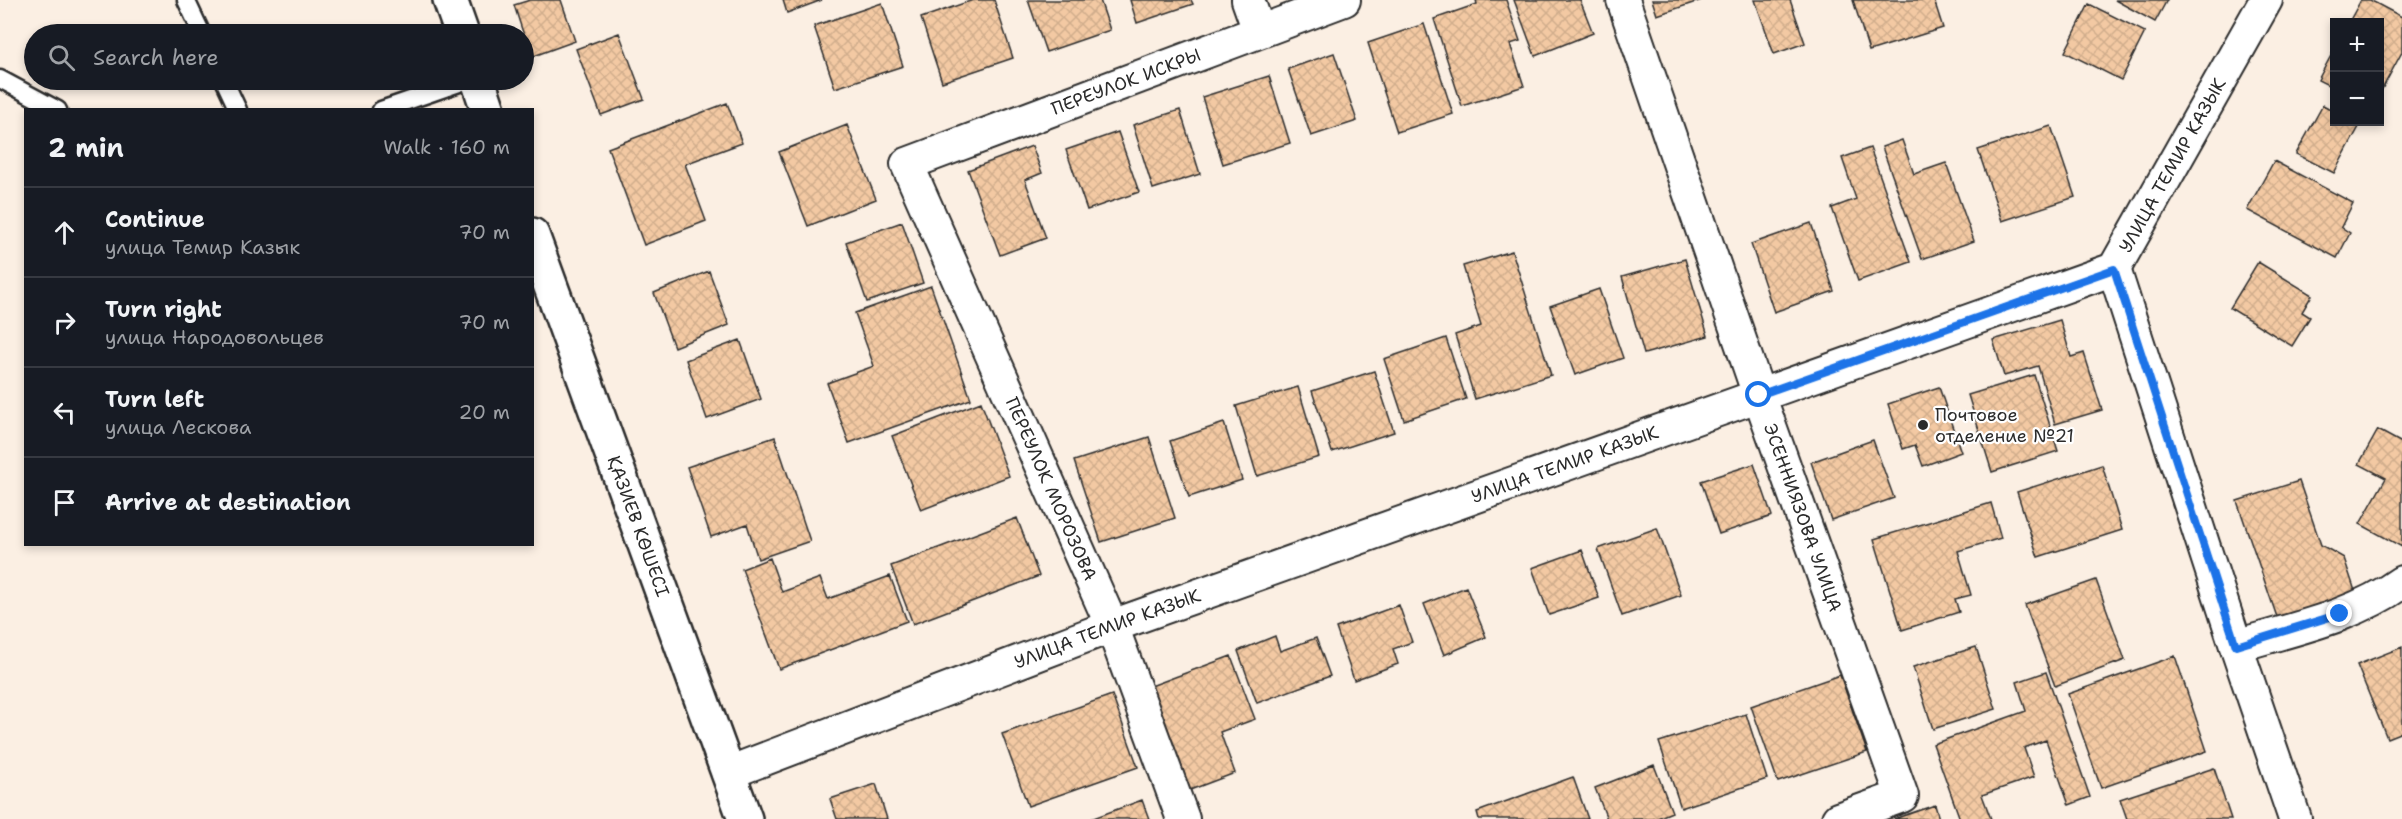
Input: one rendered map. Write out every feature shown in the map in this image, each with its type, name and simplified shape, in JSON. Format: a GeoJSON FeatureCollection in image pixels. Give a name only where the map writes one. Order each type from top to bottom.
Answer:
{"type":"FeatureCollection","features":[{"type":"Feature","properties":{"kind":"street"},"geometry":{"type":"LineString","coordinates":[[450,0],[458,24]]}},
{"type":"Feature","properties":{"kind":"street"},"geometry":{"type":"LineString","coordinates":[[1248,0],[1259,31]]}},
{"type":"Feature","properties":{"kind":"street","name":"ПЕРЕУЛОК ИСКРЫ"},"geometry":{"type":"LineString","coordinates":[[907,164],[1344,0]]}},
{"type":"Feature","properties":{"kind":"street","name":"ЭСЕННИЯЗОВА УЛИЦА"},"geometry":{"type":"LineString","coordinates":[[1623,0],[1759,395],[1902,796],[1838,819]]}},
{"type":"Feature","properties":{"kind":"street","name":"УЛИЦА ТЕМИР КАЗЫК"},"geometry":{"type":"LineString","coordinates":[[728,774],[1112,626],[2114,269],[2266,0]]}},
{"type":"Feature","properties":{"kind":"street"},"geometry":{"type":"LineString","coordinates":[[481,90],[487,108]]}},
{"type":"Feature","properties":{"kind":"street","name":"ПЕРЕУЛОК МОРОЗОВА"},"geometry":{"type":"LineString","coordinates":[[907,164],[1112,626],[1183,819]]}},
{"type":"Feature","properties":{"kind":"street","name":"ҚАЗИЕВ КӨШЕСІ"},"geometry":{"type":"LineString","coordinates":[[534,241],[745,819]]}},
{"type":"Feature","properties":{"kind":"street"},"geometry":{"type":"LineString","coordinates":[[2114,269],[2236,646],[2295,819]]}},
{"type":"Feature","properties":{"kind":"street"},"geometry":{"type":"LineString","coordinates":[[2236,646],[2340,614],[2381,597],[2402,582]]}},
{"type":"Feature","properties":{"kind":"lane"},"geometry":{"type":"LineString","coordinates":[[186,0],[197,24]]}},
{"type":"Feature","properties":{"kind":"lane"},"geometry":{"type":"LineString","coordinates":[[0,79],[54,108]]}},
{"type":"Feature","properties":{"kind":"lane"},"geometry":{"type":"LineString","coordinates":[[229,90],[237,108]]}},
{"type":"Feature","properties":{"kind":"lane"},"geometry":{"type":"LineString","coordinates":[[387,108],[439,90]]}},
{"type":"Feature","properties":{"kind":"building"},"geometry":{"type":"Polygon","coordinates":[[[530,0],[561,0],[575,41],[534,56],[534,24],[520,24],[514,5],[530,0]]]}},
{"type":"Feature","properties":{"kind":"building"},"geometry":{"type":"Polygon","coordinates":[[[783,0],[822,0],[787,13],[783,0]]]}},
{"type":"Feature","properties":{"kind":"building"},"geometry":{"type":"Polygon","coordinates":[[[973,0],[994,0],[1013,58],[942,82],[921,18],[973,0]]]}},
{"type":"Feature","properties":{"kind":"building"},"geometry":{"type":"Polygon","coordinates":[[[1028,0],[1100,0],[1110,30],[1046,52],[1028,0]]]}},
{"type":"Feature","properties":{"kind":"building"},"geometry":{"type":"Polygon","coordinates":[[[1130,0],[1191,0],[1193,4],[1137,23],[1130,0]]]}},
{"type":"Feature","properties":{"kind":"building"},"geometry":{"type":"Polygon","coordinates":[[[1476,0],[1506,0],[1520,41],[1510,44],[1524,86],[1462,106],[1434,19],[1477,4],[1476,0]]]}},
{"type":"Feature","properties":{"kind":"building"},"geometry":{"type":"Polygon","coordinates":[[[1514,0],[1580,0],[1593,33],[1535,56],[1514,0]]]}},
{"type":"Feature","properties":{"kind":"building"},"geometry":{"type":"Polygon","coordinates":[[[1652,0],[1702,0],[1657,15],[1652,0]]]}},
{"type":"Feature","properties":{"kind":"building"},"geometry":{"type":"Polygon","coordinates":[[[1755,0],[1790,0],[1805,43],[1774,54],[1755,0]]]}},
{"type":"Feature","properties":{"kind":"building"},"geometry":{"type":"Polygon","coordinates":[[[1853,0],[1934,0],[1943,28],[1869,51],[1853,0]]]}},
{"type":"Feature","properties":{"kind":"building"},"geometry":{"type":"Polygon","coordinates":[[[2115,0],[2167,0],[2155,22],[2115,0]]]}},
{"type":"Feature","properties":{"kind":"building"},"geometry":{"type":"Polygon","coordinates":[[[2361,0],[2370,0],[2402,17],[2402,52],[2384,86],[2384,18],[2351,18],[2361,0]]]}},
{"type":"Feature","properties":{"kind":"building"},"geometry":{"type":"Polygon","coordinates":[[[882,3],[903,66],[835,88],[814,26],[882,3]]]}},
{"type":"Feature","properties":{"kind":"building"},"geometry":{"type":"Polygon","coordinates":[[[2089,4],[2145,32],[2121,80],[2065,52],[2089,4]]]}},
{"type":"Feature","properties":{"kind":"building"},"geometry":{"type":"Polygon","coordinates":[[[1424,24],[1453,114],[1397,132],[1368,43],[1424,24]]]}},
{"type":"Feature","properties":{"kind":"building"},"geometry":{"type":"Polygon","coordinates":[[[619,33],[644,99],[601,115],[576,49],[619,33]]]}},
{"type":"Feature","properties":{"kind":"building"},"geometry":{"type":"Polygon","coordinates":[[[1334,53],[1357,121],[1311,136],[1288,69],[1334,53]]]}},
{"type":"Feature","properties":{"kind":"building"},"geometry":{"type":"Polygon","coordinates":[[[2330,58],[2330,86],[2318,80],[2330,58]]]}},
{"type":"Feature","properties":{"kind":"building"},"geometry":{"type":"Polygon","coordinates":[[[1269,76],[1290,143],[1223,164],[1202,97],[1269,76]]]}},
{"type":"Feature","properties":{"kind":"building"},"geometry":{"type":"Polygon","coordinates":[[[727,103],[742,143],[685,164],[706,221],[644,245],[608,148],[727,103]]]}},
{"type":"Feature","properties":{"kind":"building"},"geometry":{"type":"Polygon","coordinates":[[[2323,105],[2330,109],[2330,126],[2359,126],[2334,173],[2296,154],[2323,105]]]}},
{"type":"Feature","properties":{"kind":"building"},"geometry":{"type":"Polygon","coordinates":[[[1180,110],[1200,174],[1153,189],[1133,125],[1180,110]]]}},
{"type":"Feature","properties":{"kind":"building"},"geometry":{"type":"Polygon","coordinates":[[[847,125],[876,199],[808,226],[779,152],[847,125]]]}},
{"type":"Feature","properties":{"kind":"building"},"geometry":{"type":"Polygon","coordinates":[[[2051,126],[2075,197],[2002,221],[1978,150],[2051,126]]]}},
{"type":"Feature","properties":{"kind":"building"},"geometry":{"type":"Polygon","coordinates":[[[1118,132],[1139,192],[1087,210],[1066,150],[1118,132]]]}},
{"type":"Feature","properties":{"kind":"building"},"geometry":{"type":"Polygon","coordinates":[[[1902,140],[1914,174],[1946,163],[1974,241],[1922,259],[1882,147],[1902,140]]]}},
{"type":"Feature","properties":{"kind":"building"},"geometry":{"type":"Polygon","coordinates":[[[1032,146],[1042,173],[1025,180],[1046,238],[1000,255],[968,170],[1032,146]]]}},
{"type":"Feature","properties":{"kind":"building"},"geometry":{"type":"Polygon","coordinates":[[[1870,148],[1911,262],[1858,281],[1832,208],[1856,199],[1842,158],[1870,148]]]}},
{"type":"Feature","properties":{"kind":"building"},"geometry":{"type":"Polygon","coordinates":[[[2274,161],[2353,203],[2341,227],[2350,233],[2337,258],[2247,210],[2274,161]]]}},
{"type":"Feature","properties":{"kind":"building"},"geometry":{"type":"Polygon","coordinates":[[[902,222],[923,283],[867,302],[846,242],[902,222]]]}},
{"type":"Feature","properties":{"kind":"building"},"geometry":{"type":"Polygon","coordinates":[[[1811,223],[1834,291],[1774,312],[1751,244],[1811,223]]]}},
{"type":"Feature","properties":{"kind":"building"},"geometry":{"type":"Polygon","coordinates":[[[1512,251],[1551,375],[1475,399],[1455,335],[1481,326],[1463,266],[1512,251]]]}},
{"type":"Feature","properties":{"kind":"building"},"geometry":{"type":"Polygon","coordinates":[[[1685,259],[1708,336],[1644,354],[1622,277],[1685,259]]]}},
{"type":"Feature","properties":{"kind":"building"},"geometry":{"type":"Polygon","coordinates":[[[2258,262],[2312,295],[2302,312],[2310,317],[2292,346],[2230,308],[2258,262]]]}},
{"type":"Feature","properties":{"kind":"building"},"geometry":{"type":"Polygon","coordinates":[[[709,271],[729,325],[674,347],[654,293],[709,271]]]}},
{"type":"Feature","properties":{"kind":"building"},"geometry":{"type":"Polygon","coordinates":[[[931,286],[971,399],[849,443],[827,383],[874,366],[855,313],[931,286]]]}},
{"type":"Feature","properties":{"kind":"building"},"geometry":{"type":"Polygon","coordinates":[[[1599,289],[1623,358],[1575,375],[1550,306],[1599,289]]]}},
{"type":"Feature","properties":{"kind":"building"},"geometry":{"type":"Polygon","coordinates":[[[2060,320],[2071,357],[2084,353],[2102,410],[2055,424],[2038,366],[2004,376],[1993,340],[2060,320]]]}},
{"type":"Feature","properties":{"kind":"building"},"geometry":{"type":"Polygon","coordinates":[[[1446,338],[1466,399],[1404,420],[1384,359],[1446,338]]]}},
{"type":"Feature","properties":{"kind":"building"},"geometry":{"type":"Polygon","coordinates":[[[740,340],[761,399],[707,419],[686,360],[740,340]]]}},
{"type":"Feature","properties":{"kind":"building"},"geometry":{"type":"Polygon","coordinates":[[[1374,371],[1394,432],[1332,452],[1312,391],[1374,371]]]}},
{"type":"Feature","properties":{"kind":"building"},"geometry":{"type":"Polygon","coordinates":[[[2034,375],[2058,451],[1992,472],[1968,395],[2034,375]]]}},
{"type":"Feature","properties":{"kind":"building"},"geometry":{"type":"Polygon","coordinates":[[[1298,387],[1319,457],[1257,476],[1236,406],[1298,387]]]}},
{"type":"Feature","properties":{"kind":"building","name":"Почтовое отделение №21"},"geometry":{"type":"Polygon","coordinates":[[[1939,387],[1961,452],[1923,466],[1915,445],[1903,449],[1888,404],[1939,387]]]}},
{"type":"Feature","properties":{"kind":"building"},"geometry":{"type":"Polygon","coordinates":[[[981,402],[1009,476],[921,510],[892,436],[981,402]]]}},
{"type":"Feature","properties":{"kind":"building"},"geometry":{"type":"Polygon","coordinates":[[[1224,423],[1242,480],[1189,497],[1170,441],[1224,423]]]}},
{"type":"Feature","properties":{"kind":"building"},"geometry":{"type":"Polygon","coordinates":[[[2378,430],[2402,443],[2402,547],[2360,524],[2386,478],[2359,464],[2378,430]]]}},
{"type":"Feature","properties":{"kind":"building"},"geometry":{"type":"Polygon","coordinates":[[[775,437],[810,541],[758,559],[747,524],[711,537],[687,467],[775,437]]]}},
{"type":"Feature","properties":{"kind":"building"},"geometry":{"type":"Polygon","coordinates":[[[1149,437],[1175,518],[1101,542],[1074,461],[1149,437]]]}},
{"type":"Feature","properties":{"kind":"building"},"geometry":{"type":"Polygon","coordinates":[[[1873,440],[1894,498],[1831,520],[1811,462],[1873,440]]]}},
{"type":"Feature","properties":{"kind":"building"},"geometry":{"type":"Polygon","coordinates":[[[1754,464],[1772,516],[1719,534],[1701,481],[1754,464]]]}},
{"type":"Feature","properties":{"kind":"building"},"geometry":{"type":"Polygon","coordinates":[[[2102,465],[2122,530],[2038,557],[2017,492],[2102,465]]]}},
{"type":"Feature","properties":{"kind":"building"},"geometry":{"type":"Polygon","coordinates":[[[2299,481],[2321,545],[2344,558],[2356,594],[2278,620],[2237,501],[2299,481]]]}},
{"type":"Feature","properties":{"kind":"building"},"geometry":{"type":"Polygon","coordinates":[[[1991,503],[2001,538],[1958,551],[1971,595],[1955,599],[1959,612],[1902,630],[1874,539],[1991,503]]]}},
{"type":"Feature","properties":{"kind":"building"},"geometry":{"type":"Polygon","coordinates":[[[1017,518],[1039,576],[913,624],[891,566],[1017,518]]]}},
{"type":"Feature","properties":{"kind":"building"},"geometry":{"type":"Polygon","coordinates":[[[1657,528],[1681,595],[1622,616],[1598,549],[1657,528]]]}},
{"type":"Feature","properties":{"kind":"building"},"geometry":{"type":"Polygon","coordinates":[[[1582,550],[1599,598],[1549,615],[1532,568],[1582,550]]]}},
{"type":"Feature","properties":{"kind":"building"},"geometry":{"type":"Polygon","coordinates":[[[770,558],[782,592],[820,578],[828,599],[890,576],[907,621],[779,669],[742,569],[770,558]]]}},
{"type":"Feature","properties":{"kind":"building"},"geometry":{"type":"Polygon","coordinates":[[[2096,580],[2125,660],[2055,686],[2025,605],[2096,580]]]}},
{"type":"Feature","properties":{"kind":"building"},"geometry":{"type":"Polygon","coordinates":[[[1466,587],[1486,637],[1444,655],[1424,604],[1466,587]]]}},
{"type":"Feature","properties":{"kind":"building"},"geometry":{"type":"Polygon","coordinates":[[[1399,605],[1412,642],[1393,649],[1398,664],[1354,680],[1336,628],[1399,605]]]}},
{"type":"Feature","properties":{"kind":"building"},"geometry":{"type":"Polygon","coordinates":[[[1275,636],[1280,651],[1316,638],[1330,676],[1257,703],[1238,651],[1275,636]]]}},
{"type":"Feature","properties":{"kind":"building"},"geometry":{"type":"Polygon","coordinates":[[[1976,647],[1996,709],[1933,729],[1913,667],[1976,647]]]}},
{"type":"Feature","properties":{"kind":"building"},"geometry":{"type":"Polygon","coordinates":[[[2402,647],[2402,732],[2387,738],[2357,665],[2402,647]]]}},
{"type":"Feature","properties":{"kind":"building"},"geometry":{"type":"Polygon","coordinates":[[[1231,656],[1255,719],[1220,732],[1235,773],[1190,790],[1151,686],[1231,656]]]}},
{"type":"Feature","properties":{"kind":"building"},"geometry":{"type":"Polygon","coordinates":[[[2175,656],[2207,751],[2101,788],[2068,694],[2175,656]]]}},
{"type":"Feature","properties":{"kind":"building"},"geometry":{"type":"Polygon","coordinates":[[[2046,672],[2090,797],[2069,805],[2046,740],[2024,748],[2034,777],[1982,795],[1991,819],[1960,819],[1933,744],[2026,711],[2017,682],[2046,672]]]}},
{"type":"Feature","properties":{"kind":"building"},"geometry":{"type":"Polygon","coordinates":[[[1840,675],[1867,752],[1778,782],[1751,706],[1840,675]]]}},
{"type":"Feature","properties":{"kind":"building"},"geometry":{"type":"Polygon","coordinates":[[[1112,695],[1138,767],[1028,806],[1002,734],[1112,695]]]}},
{"type":"Feature","properties":{"kind":"building"},"geometry":{"type":"Polygon","coordinates":[[[1746,714],[1767,779],[1681,808],[1659,742],[1746,714]]]}},
{"type":"Feature","properties":{"kind":"building"},"geometry":{"type":"Polygon","coordinates":[[[1654,765],[1672,812],[1655,819],[1607,819],[1595,788],[1654,765]]]}},
{"type":"Feature","properties":{"kind":"building"},"geometry":{"type":"Polygon","coordinates":[[[2214,768],[2231,819],[2127,819],[2120,799],[2214,768]]]}},
{"type":"Feature","properties":{"kind":"building"},"geometry":{"type":"Polygon","coordinates":[[[1573,777],[1588,819],[1479,819],[1477,812],[1573,777]]]}},
{"type":"Feature","properties":{"kind":"building"},"geometry":{"type":"Polygon","coordinates":[[[876,784],[887,819],[837,819],[830,799],[876,784]]]}},
{"type":"Feature","properties":{"kind":"building"},"geometry":{"type":"Polygon","coordinates":[[[1142,800],[1149,819],[1091,819],[1142,800]]]}},
{"type":"Feature","properties":{"kind":"building"},"geometry":{"type":"Polygon","coordinates":[[[1935,805],[1939,819],[1894,819],[1935,805]]]}},
{"type":"Feature","properties":{"kind":"place","name":"Почтовое отделение №21"},"geometry":{"type":"Point","coordinates":[1923,425]}},
{"type":"Feature","properties":{"kind":"route"},"geometry":{"type":"LineString","coordinates":[[1759,395],[2114,269],[2236,646],[2340,614]]}}]}
